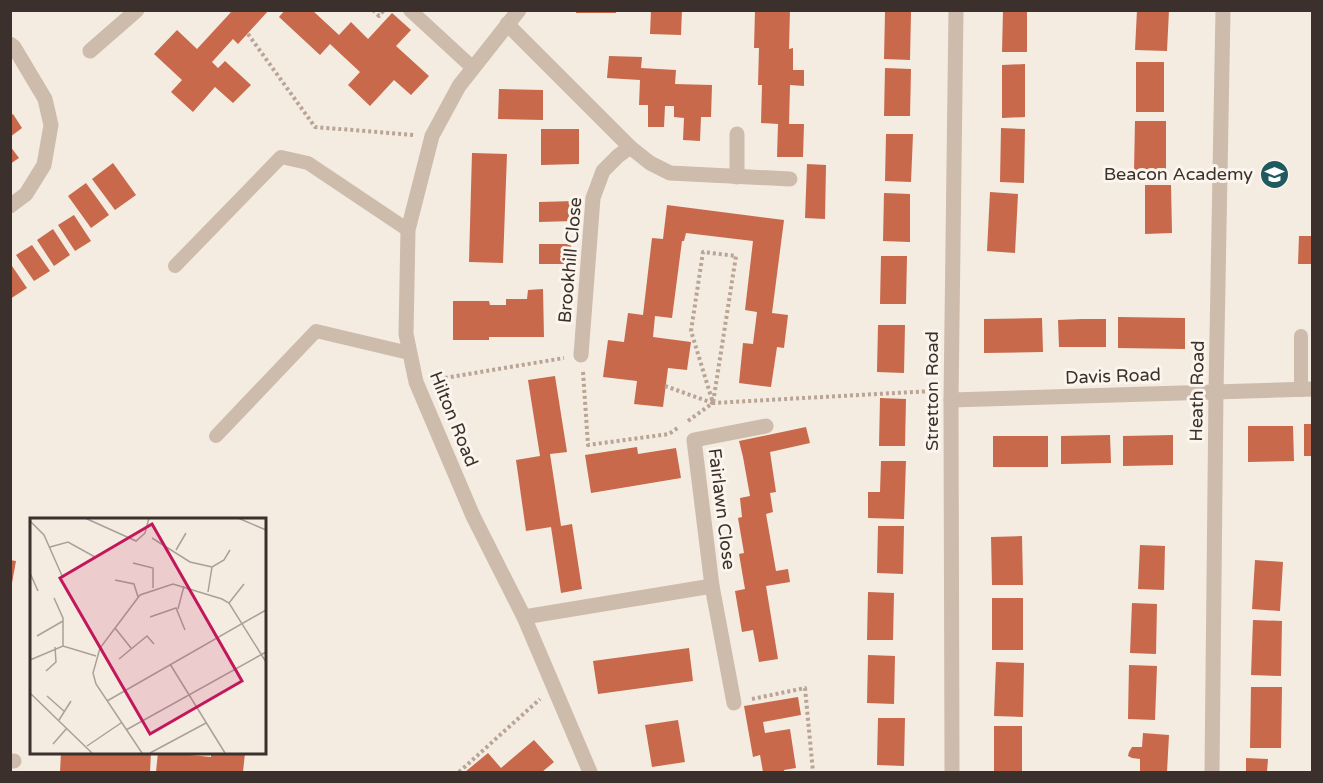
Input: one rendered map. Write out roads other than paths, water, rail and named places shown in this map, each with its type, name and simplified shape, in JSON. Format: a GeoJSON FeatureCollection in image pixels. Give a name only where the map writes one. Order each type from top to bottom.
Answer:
{"type":"FeatureCollection","features":[{"type":"Feature","properties":{"kind":"street","name":"Hilton Road"},"geometry":{"type":"LineString","coordinates":[[519,10],[459,86],[432,136],[408,230],[406,334],[416,382],[473,516],[524,617],[590,772]]}},
{"type":"Feature","properties":{"kind":"street","name":"Stretton Road"},"geometry":{"type":"LineString","coordinates":[[952,772],[951,395],[956,10]]}},
{"type":"Feature","properties":{"kind":"street","name":"Heath Road"},"geometry":{"type":"LineString","coordinates":[[1212,772],[1223,10]]}},
{"type":"Feature","properties":{"kind":"street"},"geometry":{"type":"LineString","coordinates":[[90,51],[135,11]]}},
{"type":"Feature","properties":{"kind":"street"},"geometry":{"type":"LineString","coordinates":[[507,24],[630,147],[650,163],[670,173],[790,179]]}},
{"type":"Feature","properties":{"kind":"street"},"geometry":{"type":"LineString","coordinates":[[10,44],[14,46],[45,99],[51,125],[44,165],[26,194],[10,206]]}},
{"type":"Feature","properties":{"kind":"street"},"geometry":{"type":"LineString","coordinates":[[737,134],[737,177]]}},
{"type":"Feature","properties":{"kind":"street","name":"Brookhill Close"},"geometry":{"type":"LineString","coordinates":[[581,355],[593,198],[603,171],[630,147]]}},
{"type":"Feature","properties":{"kind":"street","name":"Davis Road"},"geometry":{"type":"LineString","coordinates":[[951,395],[1307,389]]}},
{"type":"Feature","properties":{"kind":"street","name":"Fairlawn Close"},"geometry":{"type":"LineString","coordinates":[[734,703],[712,586],[694,440],[766,426]]}},
{"type":"Feature","properties":{"kind":"street","name":"Fairlawn Close"},"geometry":{"type":"LineString","coordinates":[[524,617],[712,586]]}},
{"type":"Feature","properties":{"kind":"lane"},"geometry":{"type":"LineString","coordinates":[[410,10],[473,68]]}},
{"type":"Feature","properties":{"kind":"lane"},"geometry":{"type":"LineString","coordinates":[[175,266],[281,157],[308,163],[408,230]]}},
{"type":"Feature","properties":{"kind":"lane"},"geometry":{"type":"LineString","coordinates":[[216,436],[316,331],[409,352]]}},
{"type":"Feature","properties":{"kind":"lane"},"geometry":{"type":"LineString","coordinates":[[1301,336],[1307,389]]}},
{"type":"Feature","properties":{"kind":"place","name":"Beacon Academy"},"geometry":{"type":"Point","coordinates":[1274,174]}}]}
